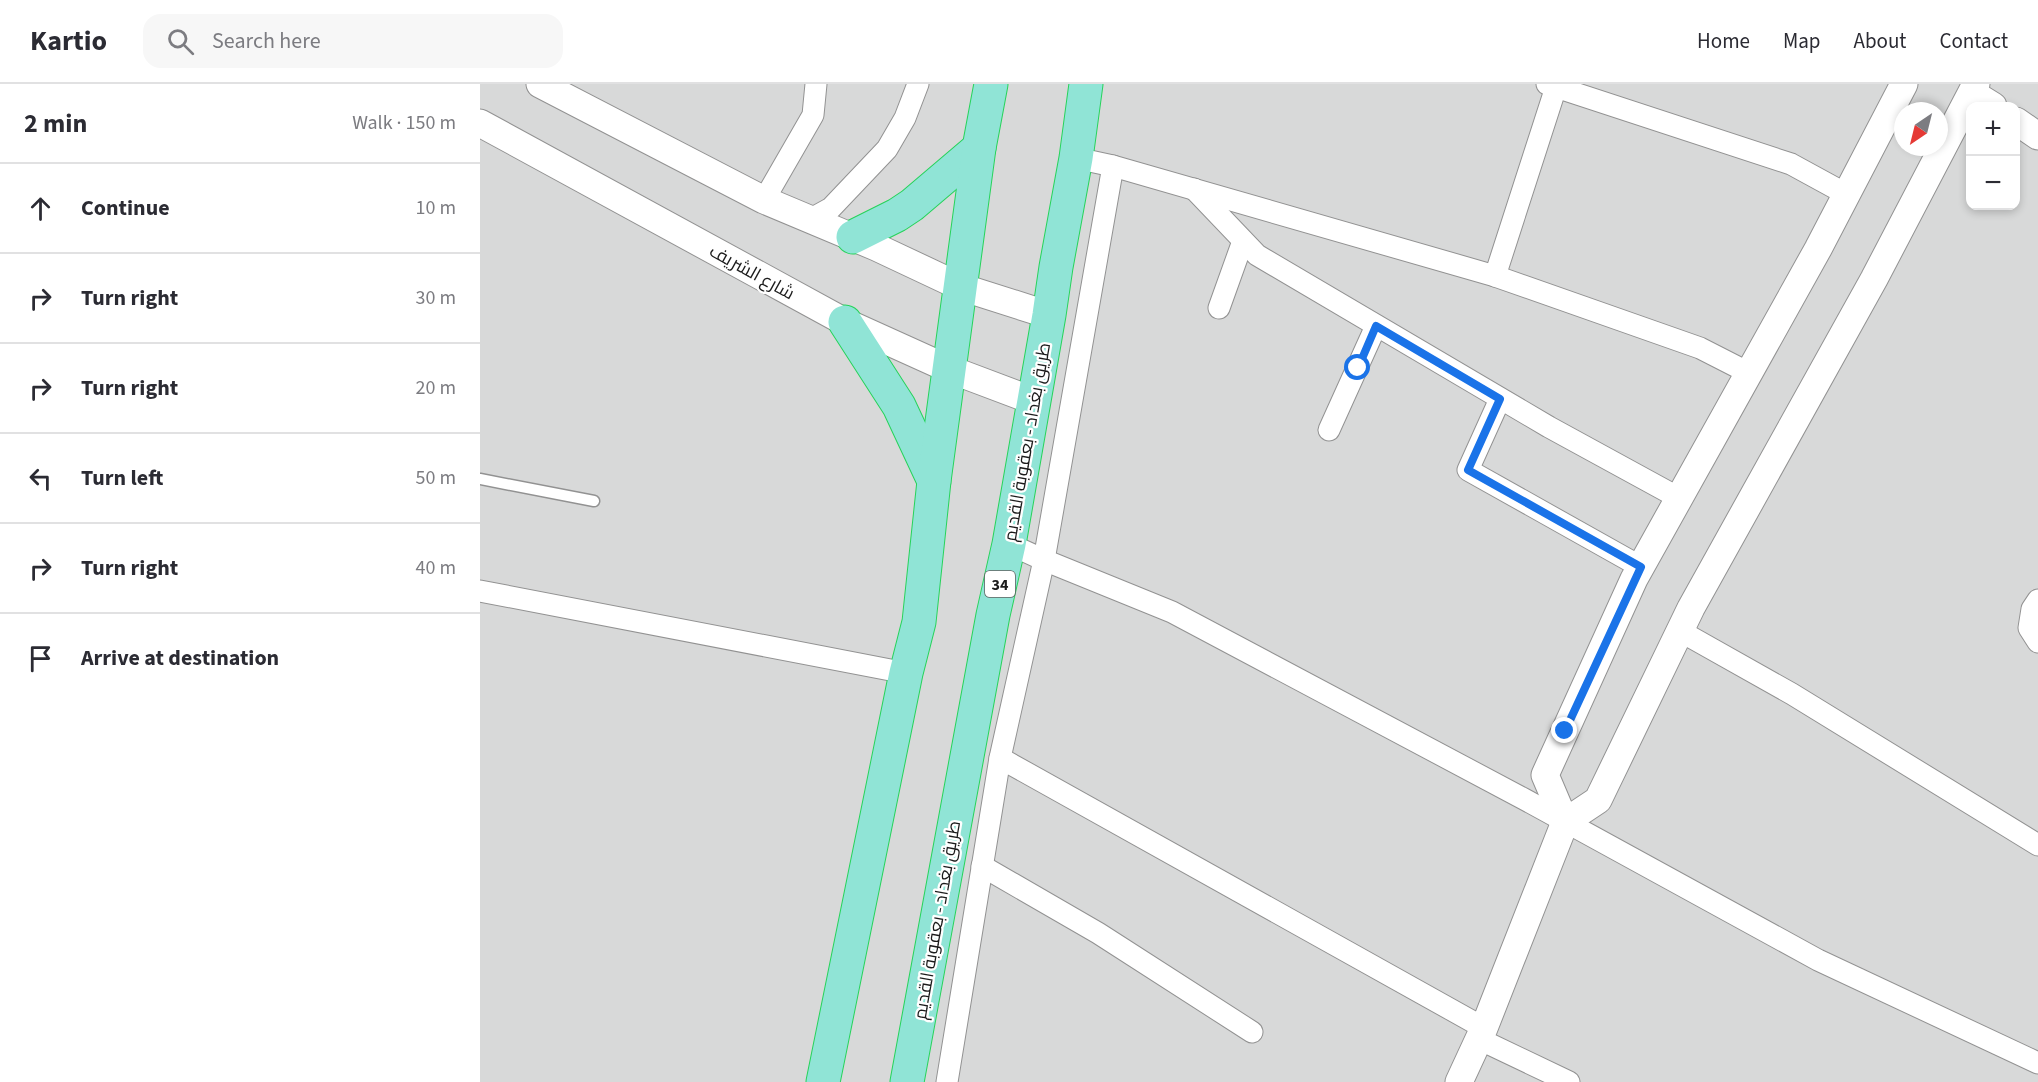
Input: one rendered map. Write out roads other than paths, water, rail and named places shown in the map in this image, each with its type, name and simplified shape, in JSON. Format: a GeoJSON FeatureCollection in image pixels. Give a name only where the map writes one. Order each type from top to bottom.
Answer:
{"type":"FeatureCollection","features":[{"type":"Feature","properties":{"kind":"highway"},"geometry":{"type":"LineString","coordinates":[[823,1082],[906,673],[919,622],[934,481],[979,148],[991,84]]}},
{"type":"Feature","properties":{"kind":"highway","name":"طريق بغداد - بعقوبة القديم"},"geometry":{"type":"LineString","coordinates":[[908,1082],[991,627],[1009,544],[1076,158],[1086,84]]}},
{"type":"Feature","properties":{"kind":"highway"},"geometry":{"type":"LineString","coordinates":[[853,237],[912,205],[979,148]]}},
{"type":"Feature","properties":{"kind":"highway"},"geometry":{"type":"LineString","coordinates":[[845,322],[898,406],[934,481]]}},
{"type":"Feature","properties":{"kind":"street"},"geometry":{"type":"LineString","coordinates":[[540,84],[764,200],[853,237],[961,287],[1049,315]]}},
{"type":"Feature","properties":{"kind":"street"},"geometry":{"type":"LineString","coordinates":[[764,200],[813,115],[816,84]]}},
{"type":"Feature","properties":{"kind":"street"},"geometry":{"type":"LineString","coordinates":[[811,219],[831,208],[887,149],[905,118],[918,84]]}},
{"type":"Feature","properties":{"kind":"street"},"geometry":{"type":"LineString","coordinates":[[1565,822],[1545,775],[1641,567],[1749,373],[1904,84]]}},
{"type":"Feature","properties":{"kind":"street"},"geometry":{"type":"LineString","coordinates":[[1495,276],[1553,85],[1791,164],[1846,194]]}},
{"type":"Feature","properties":{"kind":"street"},"geometry":{"type":"LineString","coordinates":[[1459,1082],[1482,1033],[1565,822],[1598,800],[1680,631],[1874,279],[1980,94]]}},
{"type":"Feature","properties":{"kind":"street","name":"شارع الشريف"},"geometry":{"type":"LineString","coordinates":[[480,123],[845,322],[949,369],[1034,401]]}},
{"type":"Feature","properties":{"kind":"street"},"geometry":{"type":"LineString","coordinates":[[2020,124],[2038,136]]}},
{"type":"Feature","properties":{"kind":"street"},"geometry":{"type":"LineString","coordinates":[[1076,158],[1113,166],[1495,276],[1700,348],[1749,373]]}},
{"type":"Feature","properties":{"kind":"street"},"geometry":{"type":"LineString","coordinates":[[947,1082],[1000,758],[1044,560],[1113,166]]}},
{"type":"Feature","properties":{"kind":"street"},"geometry":{"type":"LineString","coordinates":[[1193,189],[1257,255],[1500,399],[1679,498]]}},
{"type":"Feature","properties":{"kind":"street"},"geometry":{"type":"LineString","coordinates":[[1219,308],[1243,241]]}},
{"type":"Feature","properties":{"kind":"street"},"geometry":{"type":"LineString","coordinates":[[1329,430],[1376,326]]}},
{"type":"Feature","properties":{"kind":"street"},"geometry":{"type":"LineString","coordinates":[[1500,399],[1468,470],[1641,567]]}},
{"type":"Feature","properties":{"kind":"street"},"geometry":{"type":"LineString","coordinates":[[1009,544],[1172,612],[1818,960],[2038,1063]]}},
{"type":"Feature","properties":{"kind":"street"},"geometry":{"type":"LineString","coordinates":[[480,591],[906,673]]}},
{"type":"Feature","properties":{"kind":"street"},"geometry":{"type":"LineString","coordinates":[[2038,600],[2032,609],[2029,628],[2038,642]]}},
{"type":"Feature","properties":{"kind":"street"},"geometry":{"type":"LineString","coordinates":[[1680,631],[1792,694],[2038,845]]}},
{"type":"Feature","properties":{"kind":"street"},"geometry":{"type":"LineString","coordinates":[[1000,758],[1569,1082]]}},
{"type":"Feature","properties":{"kind":"street"},"geometry":{"type":"LineString","coordinates":[[982,866],[1098,933],[1252,1032]]}},
{"type":"Feature","properties":{"kind":"lane"},"geometry":{"type":"LineString","coordinates":[[480,479],[594,501]]}}]}
